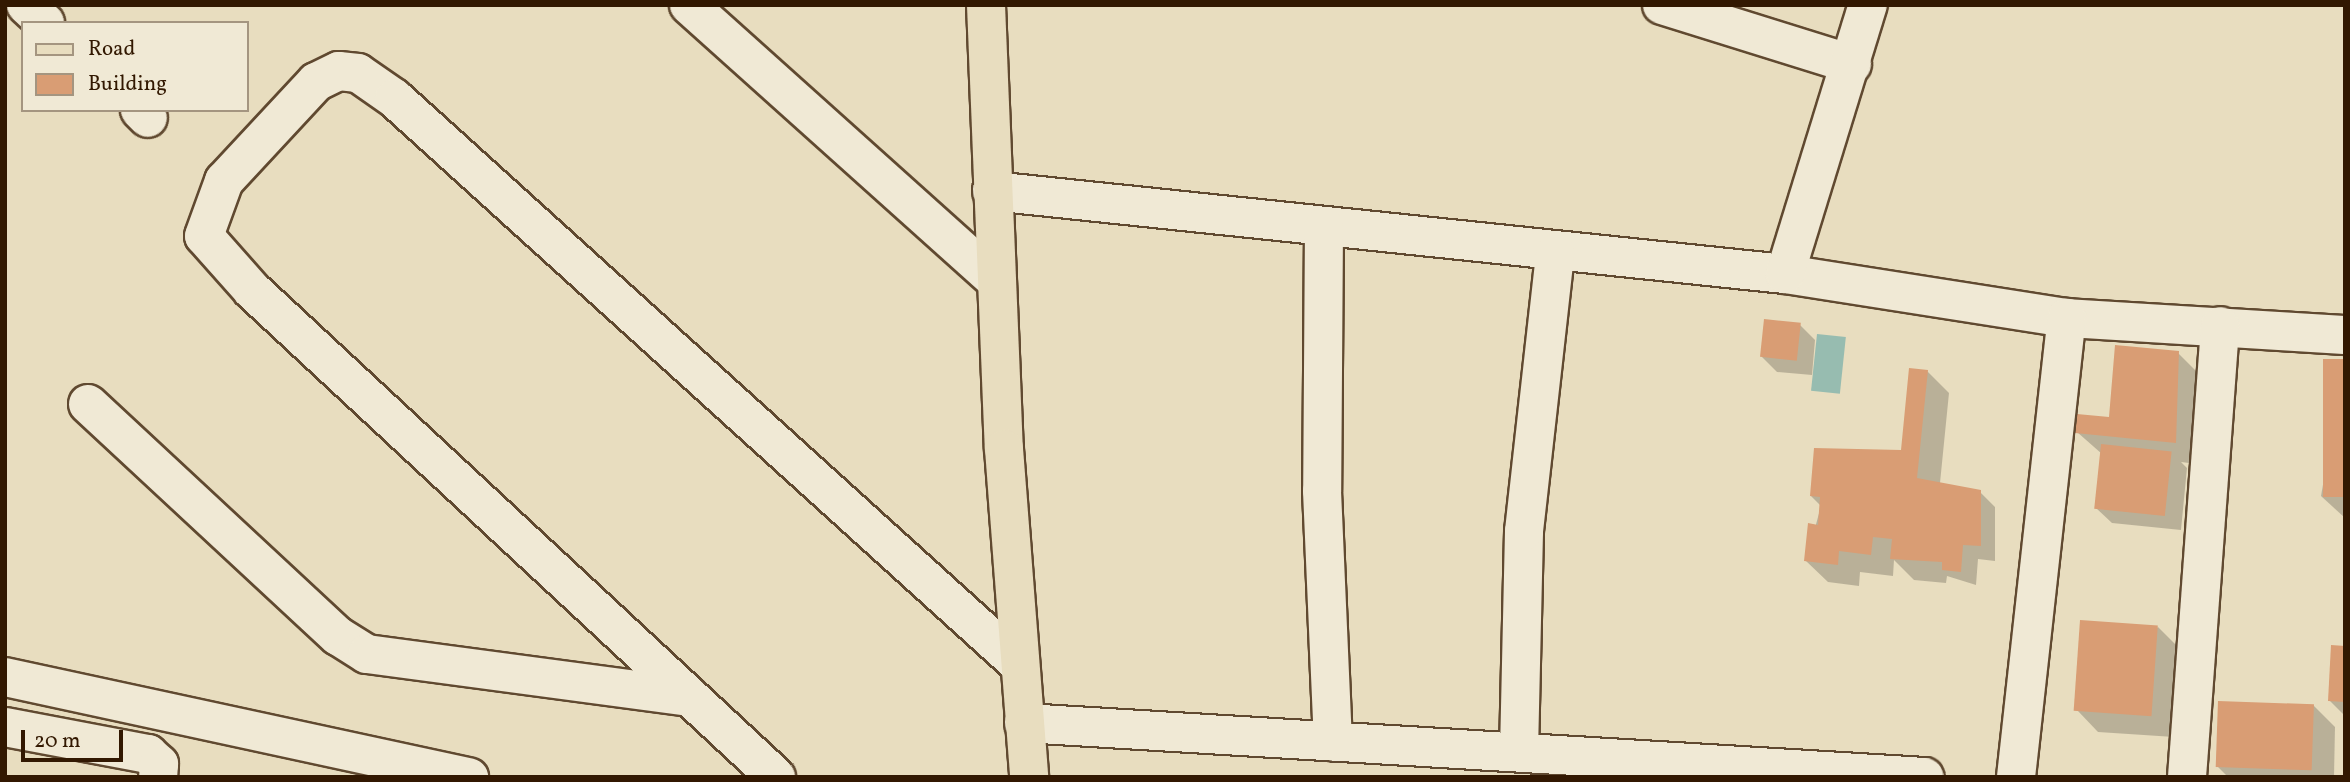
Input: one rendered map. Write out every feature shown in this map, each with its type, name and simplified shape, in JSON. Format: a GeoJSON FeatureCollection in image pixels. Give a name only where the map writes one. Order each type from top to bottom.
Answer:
{"type":"FeatureCollection","features":[{"type":"Feature","properties":{"kind":"main road"},"geometry":{"type":"LineString","coordinates":[[986,5],[996,280],[1018,663],[1029,777]]}},
{"type":"Feature","properties":{"kind":"street"},"geometry":{"type":"LineString","coordinates":[[26,5],[43,21]]}},
{"type":"Feature","properties":{"kind":"street"},"geometry":{"type":"LineString","coordinates":[[689,5],[996,280]]}},
{"type":"Feature","properties":{"kind":"street"},"geometry":{"type":"LineString","coordinates":[[1662,5],[1852,64]]}},
{"type":"Feature","properties":{"kind":"street"},"geometry":{"type":"LineString","coordinates":[[1785,274],[1852,64],[1868,5]]}},
{"type":"Feature","properties":{"kind":"street"},"geometry":{"type":"LineString","coordinates":[[776,777],[252,290],[204,236],[224,181],[316,82],[339,71],[358,74],[394,98],[1018,663]]}},
{"type":"Feature","properties":{"kind":"street"},"geometry":{"type":"LineString","coordinates":[[992,191],[1211,209],[1324,227],[1556,253],[1785,274],[2067,317],[2345,335]]}},
{"type":"Feature","properties":{"kind":"street"},"geometry":{"type":"LineString","coordinates":[[1324,227],[1322,491],[1333,742]]}},
{"type":"Feature","properties":{"kind":"street"},"geometry":{"type":"LineString","coordinates":[[1518,752],[1524,531],[1556,253]]}},
{"type":"Feature","properties":{"kind":"street"},"geometry":{"type":"LineString","coordinates":[[2017,777],[2067,317]]}},
{"type":"Feature","properties":{"kind":"street"},"geometry":{"type":"LineString","coordinates":[[2187,777],[2220,326]]}},
{"type":"Feature","properties":{"kind":"street"},"geometry":{"type":"LineString","coordinates":[[88,404],[338,636],[367,654],[689,697]]}},
{"type":"Feature","properties":{"kind":"street"},"geometry":{"type":"LineString","coordinates":[[5,677],[469,777]]}},
{"type":"Feature","properties":{"kind":"street"},"geometry":{"type":"LineString","coordinates":[[1024,723],[1924,777]]}},
{"type":"Feature","properties":{"kind":"street"},"geometry":{"type":"LineString","coordinates":[[5,727],[148,754],[159,764],[158,777]]}},
{"type":"Feature","properties":{"kind":"water"},"geometry":{"type":"Polygon","coordinates":[[[1817,334],[1846,337],[1840,394],[1811,391],[1817,334]]]}},
{"type":"Feature","properties":{"kind":"building"},"geometry":{"type":"Polygon","coordinates":[[[1764,319],[1801,323],[1797,361],[1760,357],[1764,319]]]}},
{"type":"Feature","properties":{"kind":"building"},"geometry":{"type":"Polygon","coordinates":[[[2115,345],[2179,351],[2176,443],[2075,433],[2077,414],[2109,417],[2115,345]]]}},
{"type":"Feature","properties":{"kind":"building"},"geometry":{"type":"Polygon","coordinates":[[[2323,359],[2345,359],[2345,497],[2323,497],[2323,359]]]}},
{"type":"Feature","properties":{"kind":"building"},"geometry":{"type":"Polygon","coordinates":[[[1909,368],[1928,370],[1917,478],[1981,490],[1981,546],[1963,545],[1961,572],[1942,570],[1942,562],[1890,559],[1892,539],[1873,537],[1871,555],[1839,551],[1838,565],[1804,561],[1808,523],[1818,525],[1820,497],[1810,496],[1814,448],[1901,450],[1909,368]]]}},
{"type":"Feature","properties":{"kind":"building"},"geometry":{"type":"Polygon","coordinates":[[[2101,444],[2172,451],[2165,516],[2094,509],[2101,444]]]}},
{"type":"Feature","properties":{"kind":"building"},"geometry":{"type":"Polygon","coordinates":[[[2080,620],[2158,625],[2151,716],[2074,711],[2080,620]]]}},
{"type":"Feature","properties":{"kind":"building"},"geometry":{"type":"Polygon","coordinates":[[[2331,645],[2345,646],[2345,702],[2328,701],[2331,645]]]}},
{"type":"Feature","properties":{"kind":"building"},"geometry":{"type":"Polygon","coordinates":[[[2218,701],[2314,704],[2312,770],[2216,767],[2218,701]]]}}]}
